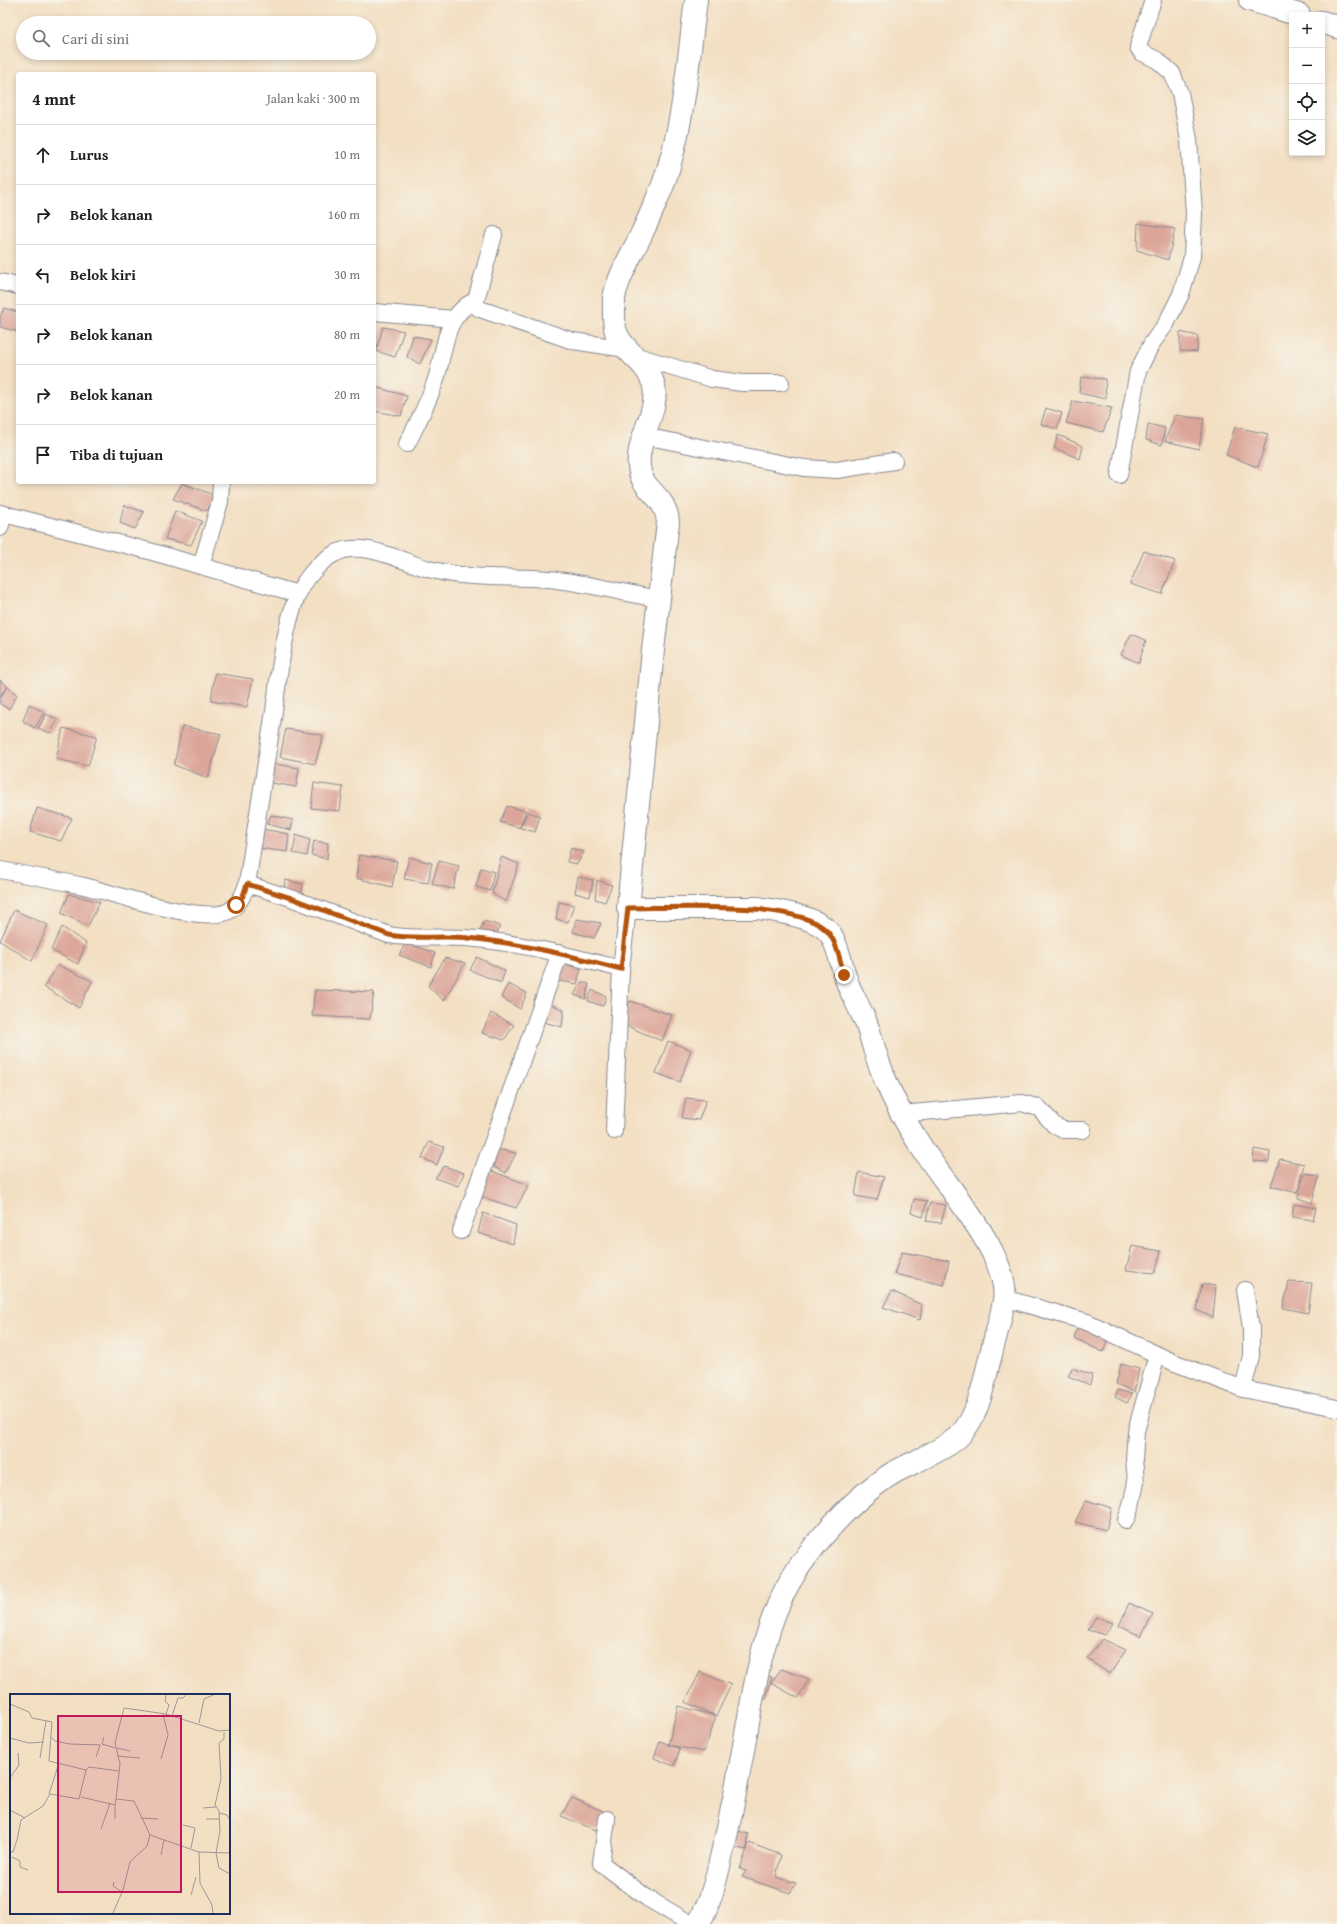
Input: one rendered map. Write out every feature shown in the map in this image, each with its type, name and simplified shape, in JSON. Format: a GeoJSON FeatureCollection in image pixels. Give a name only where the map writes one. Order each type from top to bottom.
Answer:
{"type":"FeatureCollection","features":[{"type":"Feature","properties":{"kind":"street"},"geometry":{"type":"LineString","coordinates":[[614,1131],[621,969],[668,522],[667,511],[656,496],[643,483],[639,466],[639,453],[654,400],[654,386],[648,372],[630,352],[616,332],[614,297],[624,269],[642,233],[663,184],[680,121],[696,0]]}},
{"type":"Feature","properties":{"kind":"street"},"geometry":{"type":"LineString","coordinates":[[1119,475],[1138,371],[1152,343],[1166,324],[1178,300],[1192,257],[1194,213],[1189,140],[1180,93],[1172,73],[1157,60],[1141,52],[1138,47],[1153,0]]}},
{"type":"Feature","properties":{"kind":"street"},"geometry":{"type":"LineString","coordinates":[[1250,0],[1289,12]]}},
{"type":"Feature","properties":{"kind":"street"},"geometry":{"type":"LineString","coordinates":[[1325,23],[1337,27]]}},
{"type":"Feature","properties":{"kind":"street"},"geometry":{"type":"LineString","coordinates":[[494,235],[476,300],[476,306],[480,309],[573,341],[630,352],[712,379],[742,383],[781,384]]}},
{"type":"Feature","properties":{"kind":"street"},"geometry":{"type":"LineString","coordinates":[[0,282],[16,286]]}},
{"type":"Feature","properties":{"kind":"street"},"geometry":{"type":"LineString","coordinates":[[407,444],[436,381],[446,332],[453,319],[467,304],[476,300]]}},
{"type":"Feature","properties":{"kind":"street"},"geometry":{"type":"LineString","coordinates":[[376,312],[453,319]]}},
{"type":"Feature","properties":{"kind":"street"},"geometry":{"type":"LineString","coordinates":[[644,436],[804,468],[837,470],[894,461]]}},
{"type":"Feature","properties":{"kind":"street"},"geometry":{"type":"LineString","coordinates":[[200,566],[220,502],[221,484]]}},
{"type":"Feature","properties":{"kind":"street"},"geometry":{"type":"LineString","coordinates":[[1,518],[142,549],[298,594]]}},
{"type":"Feature","properties":{"kind":"street"},"geometry":{"type":"LineString","coordinates":[[0,870],[84,886],[165,908],[211,914],[228,911],[236,905],[243,896],[247,884],[279,674],[298,594],[318,566],[334,553],[353,548],[379,552],[429,569],[460,576],[550,580],[659,599]]}},
{"type":"Feature","properties":{"kind":"street"},"geometry":{"type":"LineString","coordinates":[[247,884],[291,898],[389,935],[402,938],[428,936],[490,940],[560,953],[621,969]]}},
{"type":"Feature","properties":{"kind":"street"},"geometry":{"type":"LineString","coordinates":[[628,908],[758,908],[810,920],[826,929],[831,935],[849,987],[865,1020],[882,1072],[901,1114],[922,1149],[986,1240],[1002,1278],[1004,1298],[979,1400],[967,1426],[960,1436],[950,1443],[890,1475],[859,1499],[812,1550],[798,1569],[782,1596],[766,1642],[759,1668],[728,1828],[717,1874],[710,1899],[698,1924]]}},
{"type":"Feature","properties":{"kind":"street"},"geometry":{"type":"LineString","coordinates":[[461,1231],[560,953]]}},
{"type":"Feature","properties":{"kind":"street"},"geometry":{"type":"LineString","coordinates":[[901,1114],[1022,1103],[1038,1108],[1054,1124],[1063,1130],[1083,1130]]}},
{"type":"Feature","properties":{"kind":"street"},"geometry":{"type":"LineString","coordinates":[[1243,1389],[1251,1356],[1251,1328],[1245,1290]]}},
{"type":"Feature","properties":{"kind":"street"},"geometry":{"type":"LineString","coordinates":[[1004,1298],[1087,1322],[1157,1355],[1243,1389],[1337,1408]]}},
{"type":"Feature","properties":{"kind":"street"},"geometry":{"type":"LineString","coordinates":[[1126,1520],[1131,1506],[1136,1482],[1134,1459],[1136,1431],[1157,1355]]}},
{"type":"Feature","properties":{"kind":"street"},"geometry":{"type":"LineString","coordinates":[[607,1819],[601,1863],[647,1898],[690,1924]]}},
{"type":"Feature","properties":{"kind":"building"},"geometry":{"type":"Polygon","coordinates":[[[1138,223],[1175,229],[1168,260],[1137,250],[1138,223]]]}},
{"type":"Feature","properties":{"kind":"building"},"geometry":{"type":"Polygon","coordinates":[[[4,308],[16,311],[16,331],[0,327],[0,317],[4,308]]]}},
{"type":"Feature","properties":{"kind":"building"},"geometry":{"type":"Polygon","coordinates":[[[383,327],[404,331],[395,357],[376,351],[383,327]]]}},
{"type":"Feature","properties":{"kind":"building"},"geometry":{"type":"Polygon","coordinates":[[[1180,332],[1198,336],[1197,352],[1180,351],[1180,332]]]}},
{"type":"Feature","properties":{"kind":"building"},"geometry":{"type":"Polygon","coordinates":[[[413,336],[431,339],[420,364],[407,357],[413,336]]]}},
{"type":"Feature","properties":{"kind":"building"},"geometry":{"type":"Polygon","coordinates":[[[1081,377],[1105,379],[1106,399],[1079,393],[1081,377]]]}},
{"type":"Feature","properties":{"kind":"building"},"geometry":{"type":"Polygon","coordinates":[[[376,387],[407,396],[401,416],[376,411],[376,387]]]}},
{"type":"Feature","properties":{"kind":"building"},"geometry":{"type":"Polygon","coordinates":[[[1073,401],[1112,408],[1103,432],[1066,423],[1073,401]]]}},
{"type":"Feature","properties":{"kind":"building"},"geometry":{"type":"Polygon","coordinates":[[[1046,408],[1062,413],[1057,429],[1041,424],[1046,408]]]}},
{"type":"Feature","properties":{"kind":"building"},"geometry":{"type":"Polygon","coordinates":[[[1175,415],[1204,419],[1199,449],[1165,441],[1175,415]]]}},
{"type":"Feature","properties":{"kind":"building"},"geometry":{"type":"Polygon","coordinates":[[[1148,424],[1165,428],[1162,445],[1146,440],[1148,424]]]}},
{"type":"Feature","properties":{"kind":"building"},"geometry":{"type":"Polygon","coordinates":[[[1235,427],[1268,434],[1258,467],[1226,455],[1235,427]]]}},
{"type":"Feature","properties":{"kind":"building"},"geometry":{"type":"Polygon","coordinates":[[[1058,435],[1083,446],[1080,459],[1054,448],[1058,435]]]}},
{"type":"Feature","properties":{"kind":"building"},"geometry":{"type":"Polygon","coordinates":[[[181,484],[214,495],[207,511],[173,499],[181,484]]]}},
{"type":"Feature","properties":{"kind":"building"},"geometry":{"type":"Polygon","coordinates":[[[124,505],[144,512],[135,529],[120,523],[124,505]]]}},
{"type":"Feature","properties":{"kind":"building"},"geometry":{"type":"Polygon","coordinates":[[[175,511],[202,521],[191,545],[165,539],[175,511]]]}},
{"type":"Feature","properties":{"kind":"building"},"geometry":{"type":"Polygon","coordinates":[[[1144,551],[1175,561],[1162,594],[1130,584],[1144,551]]]}},
{"type":"Feature","properties":{"kind":"building"},"geometry":{"type":"Polygon","coordinates":[[[1131,634],[1146,640],[1139,663],[1121,655],[1131,634]]]}},
{"type":"Feature","properties":{"kind":"building"},"geometry":{"type":"Polygon","coordinates":[[[215,673],[253,679],[247,707],[211,701],[215,673]]]}},
{"type":"Feature","properties":{"kind":"building"},"geometry":{"type":"Polygon","coordinates":[[[0,680],[17,695],[9,709],[0,704],[0,698],[7,687],[0,696],[0,680]]]}},
{"type":"Feature","properties":{"kind":"building"},"geometry":{"type":"Polygon","coordinates":[[[29,704],[44,712],[35,728],[23,721],[29,704]]]}},
{"type":"Feature","properties":{"kind":"building"},"geometry":{"type":"Polygon","coordinates":[[[46,714],[58,720],[50,733],[38,728],[46,714]]]}},
{"type":"Feature","properties":{"kind":"building"},"geometry":{"type":"Polygon","coordinates":[[[182,726],[221,734],[208,778],[174,765],[182,726]]]}},
{"type":"Feature","properties":{"kind":"building"},"geometry":{"type":"Polygon","coordinates":[[[63,728],[97,736],[88,766],[56,759],[63,728]]]}},
{"type":"Feature","properties":{"kind":"building"},"geometry":{"type":"Polygon","coordinates":[[[286,729],[323,735],[315,764],[280,757],[286,729]]]}},
{"type":"Feature","properties":{"kind":"building"},"geometry":{"type":"Polygon","coordinates":[[[269,763],[299,768],[296,787],[266,782],[269,763]]]}},
{"type":"Feature","properties":{"kind":"building"},"geometry":{"type":"Polygon","coordinates":[[[314,783],[343,787],[340,811],[311,808],[314,783]]]}},
{"type":"Feature","properties":{"kind":"building"},"geometry":{"type":"Polygon","coordinates":[[[507,806],[526,811],[520,827],[528,812],[540,816],[535,832],[500,822],[507,806]]]}},
{"type":"Feature","properties":{"kind":"building"},"geometry":{"type":"Polygon","coordinates":[[[37,808],[72,818],[61,841],[30,832],[37,808]]]}},
{"type":"Feature","properties":{"kind":"building"},"geometry":{"type":"Polygon","coordinates":[[[271,815],[293,820],[291,830],[267,824],[271,815]]]}},
{"type":"Feature","properties":{"kind":"building"},"geometry":{"type":"Polygon","coordinates":[[[262,829],[289,834],[287,852],[259,848],[262,829]]]}},
{"type":"Feature","properties":{"kind":"building"},"geometry":{"type":"Polygon","coordinates":[[[296,835],[310,840],[307,856],[293,853],[296,835]]]}},
{"type":"Feature","properties":{"kind":"building"},"geometry":{"type":"Polygon","coordinates":[[[314,841],[328,843],[327,859],[311,855],[314,841]]]}},
{"type":"Feature","properties":{"kind":"building"},"geometry":{"type":"Polygon","coordinates":[[[571,848],[584,852],[577,864],[567,862],[571,848]]]}},
{"type":"Feature","properties":{"kind":"building"},"geometry":{"type":"Polygon","coordinates":[[[359,855],[397,861],[392,887],[356,878],[359,855]]]}},
{"type":"Feature","properties":{"kind":"building"},"geometry":{"type":"Polygon","coordinates":[[[409,857],[432,863],[428,883],[404,879],[409,857]]]}},
{"type":"Feature","properties":{"kind":"building"},"geometry":{"type":"Polygon","coordinates":[[[501,857],[519,864],[506,902],[492,893],[501,857]]]}},
{"type":"Feature","properties":{"kind":"building"},"geometry":{"type":"Polygon","coordinates":[[[439,861],[459,866],[453,889],[432,884],[439,861]]]}},
{"type":"Feature","properties":{"kind":"building"},"geometry":{"type":"Polygon","coordinates":[[[481,868],[494,872],[490,891],[476,887],[481,868]]]}},
{"type":"Feature","properties":{"kind":"building"},"geometry":{"type":"Polygon","coordinates":[[[578,877],[593,880],[590,897],[575,893],[578,877]]]}},
{"type":"Feature","properties":{"kind":"building"},"geometry":{"type":"Polygon","coordinates":[[[285,880],[303,884],[301,897],[284,893],[285,880]]]}},
{"type":"Feature","properties":{"kind":"building"},"geometry":{"type":"Polygon","coordinates":[[[597,880],[612,885],[605,902],[595,899],[597,880]]]}},
{"type":"Feature","properties":{"kind":"building"},"geometry":{"type":"Polygon","coordinates":[[[69,894],[100,902],[88,926],[61,913],[69,894]]]}},
{"type":"Feature","properties":{"kind":"building"},"geometry":{"type":"Polygon","coordinates":[[[559,902],[574,905],[568,922],[556,919],[559,902]]]}},
{"type":"Feature","properties":{"kind":"building"},"geometry":{"type":"Polygon","coordinates":[[[14,910],[48,925],[32,961],[0,941],[14,910]]]}},
{"type":"Feature","properties":{"kind":"building"},"geometry":{"type":"Polygon","coordinates":[[[576,919],[601,923],[594,938],[573,932],[576,919]]]}},
{"type":"Feature","properties":{"kind":"building"},"geometry":{"type":"Polygon","coordinates":[[[484,921],[500,926],[495,937],[479,934],[484,921]]]}},
{"type":"Feature","properties":{"kind":"building"},"geometry":{"type":"Polygon","coordinates":[[[62,927],[86,943],[78,964],[51,950],[62,927]]]}},
{"type":"Feature","properties":{"kind":"building"},"geometry":{"type":"Polygon","coordinates":[[[406,943],[435,953],[431,967],[399,955],[406,943]]]}},
{"type":"Feature","properties":{"kind":"building"},"geometry":{"type":"Polygon","coordinates":[[[477,957],[505,971],[501,983],[470,970],[477,957]]]}},
{"type":"Feature","properties":{"kind":"building"},"geometry":{"type":"Polygon","coordinates":[[[445,958],[465,963],[444,1001],[428,986],[445,958]]]}},
{"type":"Feature","properties":{"kind":"building"},"geometry":{"type":"Polygon","coordinates":[[[559,962],[581,969],[577,984],[554,980],[559,962]]]}},
{"type":"Feature","properties":{"kind":"building"},"geometry":{"type":"Polygon","coordinates":[[[58,965],[92,981],[79,1008],[44,987],[58,965]]]}},
{"type":"Feature","properties":{"kind":"building"},"geometry":{"type":"Polygon","coordinates":[[[581,982],[589,984],[586,999],[574,995],[581,982]]]}},
{"type":"Feature","properties":{"kind":"building"},"geometry":{"type":"Polygon","coordinates":[[[508,984],[527,993],[520,1009],[501,997],[508,984]]]}},
{"type":"Feature","properties":{"kind":"building"},"geometry":{"type":"Polygon","coordinates":[[[315,990],[374,992],[370,1019],[312,1016],[315,990]]]}},
{"type":"Feature","properties":{"kind":"building"},"geometry":{"type":"Polygon","coordinates":[[[592,990],[606,996],[603,1006],[588,1001],[592,990]]]}},
{"type":"Feature","properties":{"kind":"building"},"geometry":{"type":"Polygon","coordinates":[[[630,1001],[672,1015],[662,1041],[622,1024],[630,1001]]]}},
{"type":"Feature","properties":{"kind":"building"},"geometry":{"type":"Polygon","coordinates":[[[546,1002],[564,1010],[562,1027],[540,1021],[546,1002]]]}},
{"type":"Feature","properties":{"kind":"building"},"geometry":{"type":"Polygon","coordinates":[[[491,1013],[514,1025],[504,1040],[482,1033],[491,1013]]]}},
{"type":"Feature","properties":{"kind":"building"},"geometry":{"type":"Polygon","coordinates":[[[668,1041],[691,1050],[680,1082],[656,1073],[668,1041]]]}},
{"type":"Feature","properties":{"kind":"building"},"geometry":{"type":"Polygon","coordinates":[[[686,1098],[706,1100],[699,1120],[682,1118],[686,1098]]]}},
{"type":"Feature","properties":{"kind":"building"},"geometry":{"type":"Polygon","coordinates":[[[429,1142],[444,1147],[437,1165],[422,1158],[429,1142]]]}},
{"type":"Feature","properties":{"kind":"building"},"geometry":{"type":"Polygon","coordinates":[[[496,1149],[516,1153],[506,1173],[494,1167],[496,1149]]]}},
{"type":"Feature","properties":{"kind":"building"},"geometry":{"type":"Polygon","coordinates":[[[1254,1149],[1270,1152],[1269,1162],[1253,1161],[1254,1149]]]}},
{"type":"Feature","properties":{"kind":"building"},"geometry":{"type":"Polygon","coordinates":[[[1280,1159],[1304,1164],[1297,1193],[1271,1186],[1280,1159]]]}},
{"type":"Feature","properties":{"kind":"building"},"geometry":{"type":"Polygon","coordinates":[[[444,1166],[464,1173],[458,1186],[435,1178],[444,1166]]]}},
{"type":"Feature","properties":{"kind":"building"},"geometry":{"type":"Polygon","coordinates":[[[489,1170],[529,1185],[516,1208],[479,1196],[489,1170]]]}},
{"type":"Feature","properties":{"kind":"building"},"geometry":{"type":"Polygon","coordinates":[[[859,1172],[884,1177],[877,1200],[855,1196],[859,1172]]]}},
{"type":"Feature","properties":{"kind":"building"},"geometry":{"type":"Polygon","coordinates":[[[1304,1173],[1319,1176],[1312,1203],[1298,1198],[1304,1173]]]}},
{"type":"Feature","properties":{"kind":"building"},"geometry":{"type":"Polygon","coordinates":[[[914,1199],[927,1201],[923,1217],[911,1213],[914,1199]]]}},
{"type":"Feature","properties":{"kind":"building"},"geometry":{"type":"Polygon","coordinates":[[[930,1203],[946,1205],[941,1223],[926,1221],[930,1203]]]}},
{"type":"Feature","properties":{"kind":"building"},"geometry":{"type":"Polygon","coordinates":[[[1294,1204],[1316,1208],[1313,1220],[1292,1217],[1294,1204]]]}},
{"type":"Feature","properties":{"kind":"building"},"geometry":{"type":"Polygon","coordinates":[[[483,1213],[516,1225],[513,1244],[478,1233],[483,1213]]]}},
{"type":"Feature","properties":{"kind":"building"},"geometry":{"type":"Polygon","coordinates":[[[1132,1246],[1161,1251],[1155,1273],[1126,1270],[1132,1246]]]}},
{"type":"Feature","properties":{"kind":"building"},"geometry":{"type":"Polygon","coordinates":[[[902,1252],[949,1261],[944,1285],[894,1274],[902,1252]]]}},
{"type":"Feature","properties":{"kind":"building"},"geometry":{"type":"Polygon","coordinates":[[[1289,1282],[1312,1283],[1308,1313],[1283,1308],[1289,1282]]]}},
{"type":"Feature","properties":{"kind":"building"},"geometry":{"type":"Polygon","coordinates":[[[1202,1284],[1216,1286],[1213,1318],[1197,1310],[1202,1284]]]}},
{"type":"Feature","properties":{"kind":"building"},"geometry":{"type":"Polygon","coordinates":[[[892,1291],[922,1305],[920,1320],[883,1307],[892,1291]]]}},
{"type":"Feature","properties":{"kind":"building"},"geometry":{"type":"Polygon","coordinates":[[[1079,1322],[1109,1335],[1103,1352],[1074,1338],[1079,1322]]]}},
{"type":"Feature","properties":{"kind":"building"},"geometry":{"type":"Polygon","coordinates":[[[1121,1364],[1139,1369],[1134,1392],[1116,1384],[1121,1364]]]}},
{"type":"Feature","properties":{"kind":"building"},"geometry":{"type":"Polygon","coordinates":[[[1072,1368],[1092,1375],[1090,1385],[1068,1376],[1072,1368]]]}},
{"type":"Feature","properties":{"kind":"building"},"geometry":{"type":"Polygon","coordinates":[[[1118,1390],[1132,1394],[1127,1403],[1115,1397],[1118,1390]]]}},
{"type":"Feature","properties":{"kind":"building"},"geometry":{"type":"Polygon","coordinates":[[[1086,1500],[1112,1508],[1106,1530],[1075,1522],[1086,1500]]]}},
{"type":"Feature","properties":{"kind":"building"},"geometry":{"type":"Polygon","coordinates":[[[1129,1603],[1153,1614],[1141,1636],[1119,1626],[1129,1603]]]}},
{"type":"Feature","properties":{"kind":"building"},"geometry":{"type":"Polygon","coordinates":[[[1096,1617],[1113,1623],[1105,1635],[1088,1630],[1096,1617]]]}},
{"type":"Feature","properties":{"kind":"building"},"geometry":{"type":"Polygon","coordinates":[[[1102,1639],[1126,1650],[1110,1674],[1087,1659],[1102,1639]]]}},
{"type":"Feature","properties":{"kind":"building"},"geometry":{"type":"Polygon","coordinates":[[[781,1669],[809,1679],[798,1698],[771,1683],[781,1669]]]}},
{"type":"Feature","properties":{"kind":"building"},"geometry":{"type":"Polygon","coordinates":[[[700,1672],[731,1685],[716,1716],[685,1702],[700,1672]]]}},
{"type":"Feature","properties":{"kind":"building"},"geometry":{"type":"Polygon","coordinates":[[[757,1675],[772,1677],[766,1699],[753,1697],[757,1675]]]}},
{"type":"Feature","properties":{"kind":"building"},"geometry":{"type":"Polygon","coordinates":[[[678,1706],[716,1716],[704,1752],[668,1745],[678,1706]]]}},
{"type":"Feature","properties":{"kind":"building"},"geometry":{"type":"Polygon","coordinates":[[[660,1741],[680,1749],[674,1766],[654,1758],[660,1741]]]}},
{"type":"Feature","properties":{"kind":"building"},"geometry":{"type":"Polygon","coordinates":[[[572,1798],[605,1812],[596,1830],[561,1816],[572,1798]]]}},
{"type":"Feature","properties":{"kind":"building"},"geometry":{"type":"Polygon","coordinates":[[[728,1828],[748,1834],[747,1850],[727,1846],[728,1828]]]}},
{"type":"Feature","properties":{"kind":"building"},"geometry":{"type":"Polygon","coordinates":[[[749,1843],[781,1855],[776,1877],[796,1883],[790,1893],[742,1877],[746,1871],[740,1869],[749,1843]]]}},
{"type":"Feature","properties":{"kind":"route"},"geometry":{"type":"LineString","coordinates":[[236,905],[243,896],[247,884],[291,898],[389,935],[402,938],[428,936],[496,941],[573,956],[621,969],[628,908],[758,908],[774,910],[810,920],[826,929],[831,935],[844,975]]}}]}
